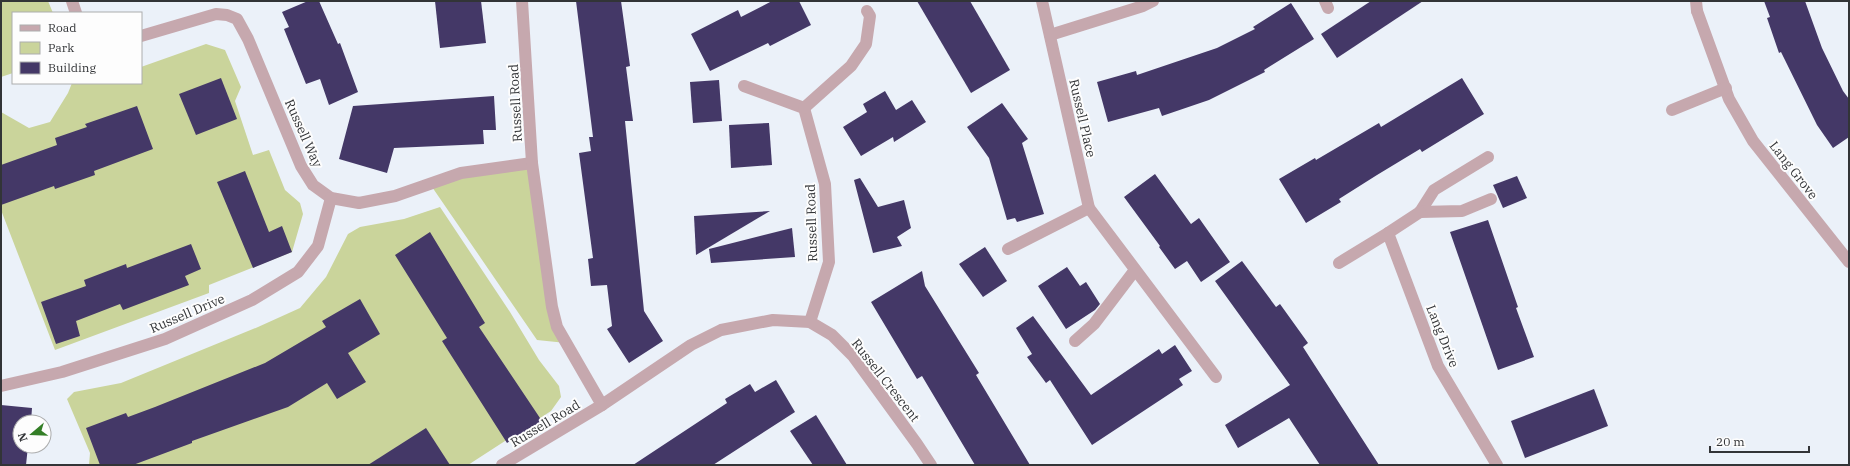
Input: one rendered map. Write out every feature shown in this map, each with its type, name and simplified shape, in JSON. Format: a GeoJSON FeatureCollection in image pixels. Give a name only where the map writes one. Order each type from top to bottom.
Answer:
{"type":"FeatureCollection","features":[{"type":"Feature","properties":{"kind":"street"},"geometry":{"type":"LineString","coordinates":[[72,1],[76,12]]}},
{"type":"Feature","properties":{"kind":"street","name":"Russell Road"},"geometry":{"type":"LineString","coordinates":[[522,1],[532,163],[546,273],[557,327],[602,405]]}},
{"type":"Feature","properties":{"kind":"street","name":"Russell Place"},"geometry":{"type":"LineString","coordinates":[[1042,1],[1089,208],[1216,377]]}},
{"type":"Feature","properties":{"kind":"street"},"geometry":{"type":"LineString","coordinates":[[1050,35],[1143,6],[1153,1]]}},
{"type":"Feature","properties":{"kind":"street","name":"Lang Grove"},"geometry":{"type":"LineString","coordinates":[[1697,6],[1729,99],[1753,141],[1849,262]]}},
{"type":"Feature","properties":{"kind":"street"},"geometry":{"type":"LineString","coordinates":[[744,86],[804,108],[851,66],[866,44],[870,16],[867,11]]}},
{"type":"Feature","properties":{"kind":"street","name":"Russell Way"},"geometry":{"type":"LineString","coordinates":[[142,36],[216,14],[227,15],[237,19],[248,39],[301,166],[313,185],[331,198],[359,203],[395,196],[461,173],[532,163]]}},
{"type":"Feature","properties":{"kind":"street"},"geometry":{"type":"LineString","coordinates":[[1672,110],[1726,88]]}},
{"type":"Feature","properties":{"kind":"street","name":"Russell Road"},"geometry":{"type":"LineString","coordinates":[[502,465],[602,405],[691,345],[721,330],[773,320],[810,322],[829,262],[825,184],[804,108]]}},
{"type":"Feature","properties":{"kind":"street"},"geometry":{"type":"LineString","coordinates":[[1339,263],[1420,212],[1434,190],[1488,157]]}},
{"type":"Feature","properties":{"kind":"street","name":"Russell Drive"},"geometry":{"type":"LineString","coordinates":[[1,386],[62,372],[165,339],[252,300],[298,272],[318,246],[331,198]]}},
{"type":"Feature","properties":{"kind":"street"},"geometry":{"type":"LineString","coordinates":[[1420,212],[1462,211],[1491,199]]}},
{"type":"Feature","properties":{"kind":"street"},"geometry":{"type":"LineString","coordinates":[[1008,249],[1089,208]]}},
{"type":"Feature","properties":{"kind":"street","name":"Lang Drive"},"geometry":{"type":"LineString","coordinates":[[1388,233],[1438,366],[1497,465]]}},
{"type":"Feature","properties":{"kind":"street"},"geometry":{"type":"LineString","coordinates":[[1075,341],[1094,324],[1135,270]]}},
{"type":"Feature","properties":{"kind":"street","name":"Russell Crescent"},"geometry":{"type":"LineString","coordinates":[[810,322],[832,335],[852,356],[931,465]]}},
{"type":"Feature","properties":{"kind":"green space"},"geometry":{"type":"Polygon","coordinates":[[[1,1],[48,1],[53,12],[12,12],[12,73],[1,77],[1,1]]]}},
{"type":"Feature","properties":{"kind":"green space"},"geometry":{"type":"Polygon","coordinates":[[[206,44],[225,50],[241,87],[235,101],[253,155],[269,150],[285,190],[300,203],[303,214],[292,252],[209,285],[209,293],[55,350],[1,210],[1,112],[29,128],[50,122],[68,93],[72,84],[142,84],[142,67],[206,44]]]}},
{"type":"Feature","properties":{"kind":"green space"},"geometry":{"type":"Polygon","coordinates":[[[532,163],[546,273],[566,343],[537,340],[430,184],[532,163]]]}},
{"type":"Feature","properties":{"kind":"green space"},"geometry":{"type":"Polygon","coordinates":[[[440,207],[510,312],[539,360],[559,386],[561,397],[551,411],[468,465],[89,465],[90,453],[67,399],[74,392],[121,383],[258,327],[300,308],[326,277],[348,234],[360,227],[404,219],[440,207]]]}},
{"type":"Feature","properties":{"kind":"building"},"geometry":{"type":"Polygon","coordinates":[[[308,1],[319,1],[338,44],[340,43],[358,92],[329,105],[320,79],[306,84],[284,29],[289,27],[282,12],[308,1]]]}},
{"type":"Feature","properties":{"kind":"building"},"geometry":{"type":"Polygon","coordinates":[[[435,1],[481,1],[486,43],[440,48],[435,1]]]}},
{"type":"Feature","properties":{"kind":"building"},"geometry":{"type":"Polygon","coordinates":[[[576,1],[621,1],[630,66],[626,67],[633,121],[625,121],[644,311],[663,341],[629,363],[607,329],[612,326],[607,285],[591,286],[588,259],[593,258],[579,153],[591,151],[589,137],[593,137],[576,1]]]}},
{"type":"Feature","properties":{"kind":"building"},"geometry":{"type":"Polygon","coordinates":[[[772,1],[799,1],[811,25],[770,46],[768,43],[710,71],[691,34],[738,10],[741,17],[772,1]]]}},
{"type":"Feature","properties":{"kind":"building"},"geometry":{"type":"Polygon","coordinates":[[[917,1],[970,1],[1010,70],[971,93],[917,1]]]}},
{"type":"Feature","properties":{"kind":"building"},"geometry":{"type":"Polygon","coordinates":[[[1371,1],[1423,1],[1337,58],[1321,34],[1371,1]]]}},
{"type":"Feature","properties":{"kind":"building"},"geometry":{"type":"Polygon","coordinates":[[[1764,1],[1805,1],[1822,48],[1843,91],[1849,99],[1849,137],[1833,148],[1817,125],[1781,52],[1779,53],[1767,18],[1770,17],[1764,1]]]}},
{"type":"Feature","properties":{"kind":"building"},"geometry":{"type":"Polygon","coordinates":[[[1291,3],[1314,39],[1264,70],[1265,72],[1209,100],[1162,116],[1159,108],[1108,122],[1097,82],[1136,71],[1137,75],[1217,48],[1255,29],[1253,27],[1291,3]]]}},
{"type":"Feature","properties":{"kind":"building"},"geometry":{"type":"Polygon","coordinates":[[[221,78],[237,119],[196,135],[179,94],[221,78]]]}},
{"type":"Feature","properties":{"kind":"building"},"geometry":{"type":"Polygon","coordinates":[[[1462,78],[1484,114],[1422,152],[1420,149],[1377,175],[1339,199],[1341,202],[1306,223],[1279,179],[1315,158],[1316,160],[1379,123],[1381,127],[1462,78]]]}},
{"type":"Feature","properties":{"kind":"building"},"geometry":{"type":"Polygon","coordinates":[[[719,80],[722,121],[693,123],[690,82],[719,80]]]}},
{"type":"Feature","properties":{"kind":"building"},"geometry":{"type":"Polygon","coordinates":[[[885,91],[896,110],[912,100],[926,122],[894,142],[893,137],[861,156],[843,127],[867,112],[863,104],[885,91]]]}},
{"type":"Feature","properties":{"kind":"building"},"geometry":{"type":"Polygon","coordinates":[[[494,96],[496,130],[483,130],[484,144],[394,148],[387,173],[339,159],[353,106],[494,96]]]}},
{"type":"Feature","properties":{"kind":"building"},"geometry":{"type":"Polygon","coordinates":[[[1002,103],[1028,139],[1022,143],[1044,214],[1017,222],[1015,218],[1007,220],[989,158],[967,127],[1002,103]]]}},
{"type":"Feature","properties":{"kind":"building"},"geometry":{"type":"Polygon","coordinates":[[[137,106],[153,149],[94,171],[95,175],[55,189],[54,186],[1,205],[1,165],[57,145],[55,138],[87,127],[85,124],[137,106]]]}},
{"type":"Feature","properties":{"kind":"building"},"geometry":{"type":"Polygon","coordinates":[[[769,123],[772,165],[731,168],[729,125],[769,123]]]}},
{"type":"Feature","properties":{"kind":"building"},"geometry":{"type":"Polygon","coordinates":[[[245,171],[269,232],[282,226],[292,252],[253,268],[217,182],[245,171]]]}},
{"type":"Feature","properties":{"kind":"building"},"geometry":{"type":"Polygon","coordinates":[[[1155,174],[1191,224],[1199,218],[1230,262],[1201,282],[1187,261],[1175,269],[1124,197],[1155,174]]]}},
{"type":"Feature","properties":{"kind":"building"},"geometry":{"type":"Polygon","coordinates":[[[1517,176],[1527,198],[1503,208],[1493,185],[1517,176]]]}},
{"type":"Feature","properties":{"kind":"building"},"geometry":{"type":"Polygon","coordinates":[[[860,178],[878,207],[904,200],[911,228],[897,237],[902,246],[873,253],[854,180],[860,178]]]}},
{"type":"Feature","properties":{"kind":"building"},"geometry":{"type":"Polygon","coordinates":[[[770,211],[696,255],[694,216],[770,211]]]}},
{"type":"Feature","properties":{"kind":"building"},"geometry":{"type":"Polygon","coordinates":[[[1488,220],[1518,307],[1516,308],[1534,357],[1498,370],[1450,232],[1488,220]]]}},
{"type":"Feature","properties":{"kind":"building"},"geometry":{"type":"Polygon","coordinates":[[[792,228],[795,257],[711,263],[709,249],[792,228]]]}},
{"type":"Feature","properties":{"kind":"building"},"geometry":{"type":"Polygon","coordinates":[[[430,232],[485,323],[479,327],[542,421],[507,443],[442,341],[447,338],[395,255],[430,232]]]}},
{"type":"Feature","properties":{"kind":"building"},"geometry":{"type":"Polygon","coordinates":[[[191,244],[201,269],[185,276],[189,285],[123,310],[120,304],[76,321],[80,336],[56,344],[41,302],[86,286],[84,280],[126,264],[127,268],[191,244]]]}},
{"type":"Feature","properties":{"kind":"building"},"geometry":{"type":"Polygon","coordinates":[[[985,247],[1007,281],[983,297],[959,264],[985,247]]]}},
{"type":"Feature","properties":{"kind":"building"},"geometry":{"type":"Polygon","coordinates":[[[1242,261],[1276,307],[1280,304],[1308,343],[1303,347],[1379,465],[1320,465],[1289,418],[1238,448],[1225,425],[1290,385],[1215,281],[1242,261]]]}},
{"type":"Feature","properties":{"kind":"building"},"geometry":{"type":"Polygon","coordinates":[[[1067,267],[1080,286],[1086,282],[1100,304],[1095,310],[1066,329],[1038,286],[1067,267]]]}},
{"type":"Feature","properties":{"kind":"building"},"geometry":{"type":"Polygon","coordinates":[[[922,271],[925,286],[979,373],[976,375],[1030,465],[975,465],[922,376],[917,379],[871,302],[922,271]]]}},
{"type":"Feature","properties":{"kind":"building"},"geometry":{"type":"Polygon","coordinates":[[[360,299],[380,334],[348,353],[366,382],[337,399],[327,383],[288,407],[192,441],[192,443],[133,465],[100,465],[86,428],[126,413],[128,417],[265,363],[326,327],[322,321],[360,299]]]}},
{"type":"Feature","properties":{"kind":"building"},"geometry":{"type":"Polygon","coordinates":[[[1033,316],[1091,395],[1159,349],[1162,354],[1175,345],[1192,371],[1179,379],[1183,385],[1092,445],[1050,380],[1046,383],[1027,357],[1032,354],[1016,328],[1033,316]]]}},
{"type":"Feature","properties":{"kind":"building"},"geometry":{"type":"Polygon","coordinates":[[[776,380],[795,412],[713,465],[633,465],[727,403],[725,399],[750,384],[755,392],[776,380]]]}},
{"type":"Feature","properties":{"kind":"building"},"geometry":{"type":"Polygon","coordinates":[[[1594,389],[1608,426],[1525,458],[1511,421],[1594,389]]]}},
{"type":"Feature","properties":{"kind":"building"},"geometry":{"type":"Polygon","coordinates":[[[1,405],[32,408],[32,414],[12,414],[12,454],[27,454],[26,465],[1,465],[1,405]]]}},
{"type":"Feature","properties":{"kind":"building"},"geometry":{"type":"Polygon","coordinates":[[[816,415],[847,465],[813,465],[790,431],[816,415]]]}},
{"type":"Feature","properties":{"kind":"building"},"geometry":{"type":"Polygon","coordinates":[[[426,428],[450,465],[368,465],[426,428]]]}}]}
